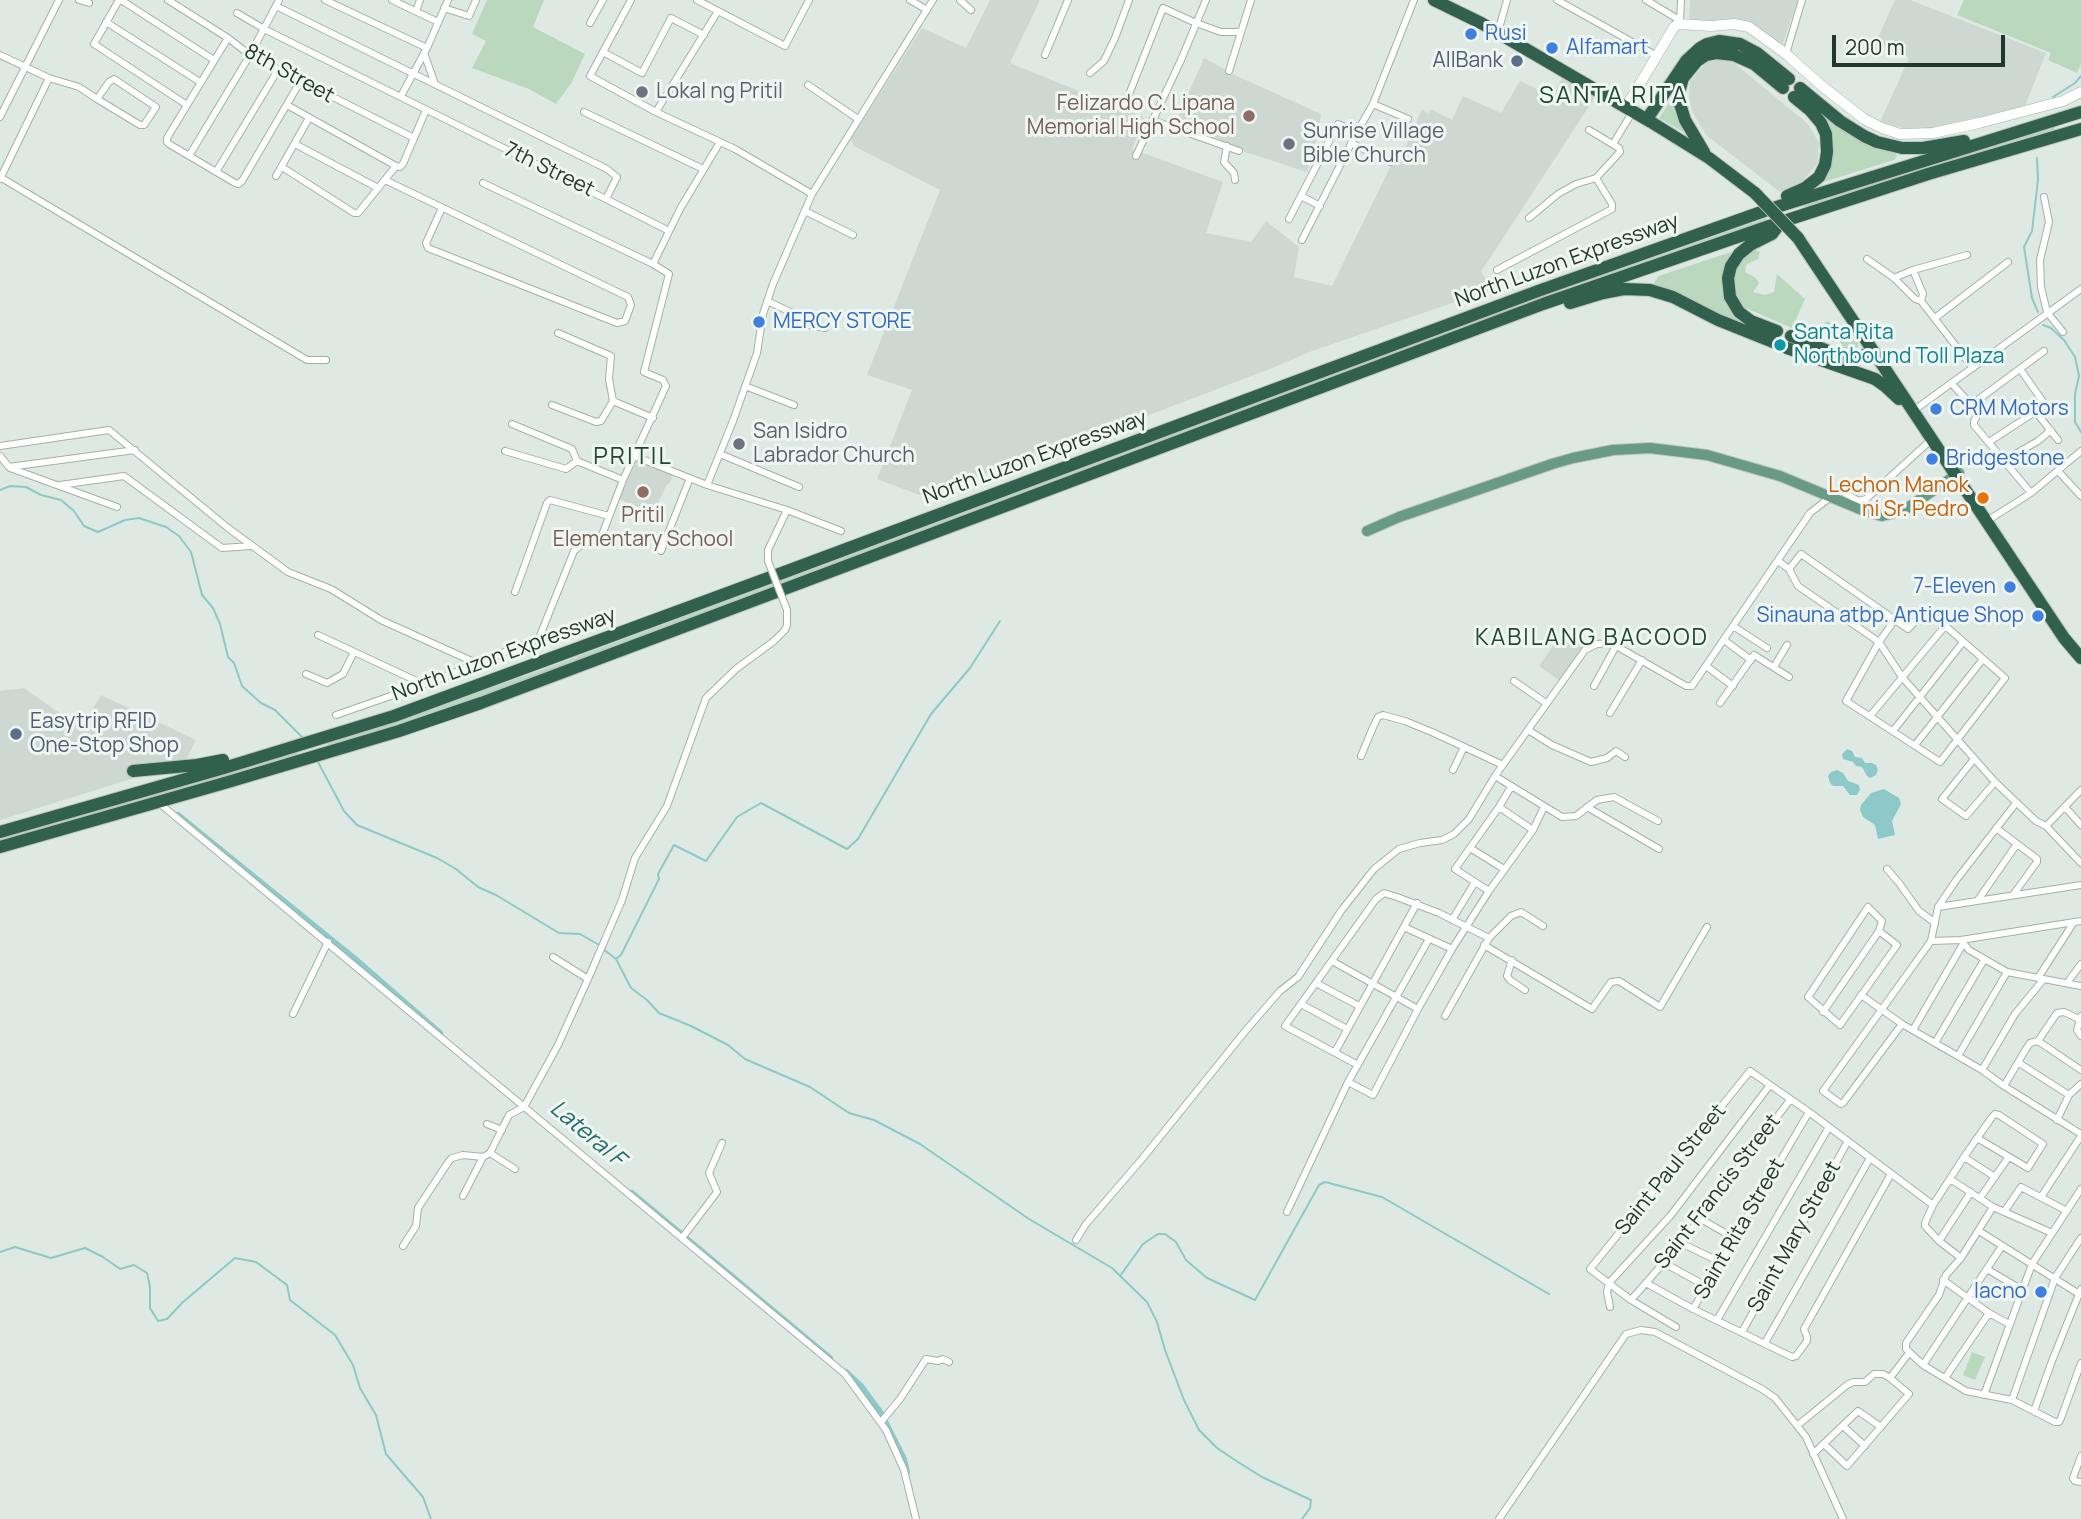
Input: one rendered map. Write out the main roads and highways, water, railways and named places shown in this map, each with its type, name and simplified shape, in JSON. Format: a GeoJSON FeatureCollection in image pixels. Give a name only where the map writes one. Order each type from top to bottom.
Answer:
{"type":"FeatureCollection","features":[{"type":"Feature","properties":{"kind":"highway"},"geometry":{"type":"LineString","coordinates":[[1434,0],[1498,33],[1649,120],[1709,158],[1755,193],[1798,238],[2064,638],[2081,658]]}},
{"type":"Feature","properties":{"kind":"highway"},"geometry":{"type":"LineString","coordinates":[[1718,41],[1740,44],[1757,53],[1786,83],[1746,60],[1725,53],[1706,55],[1697,61],[1649,120],[1686,61],[1700,48],[1718,41]]}},
{"type":"Feature","properties":{"kind":"highway"},"geometry":{"type":"LineString","coordinates":[[1683,78],[1679,92],[1685,120],[1709,158]]}},
{"type":"Feature","properties":{"kind":"highway"},"geometry":{"type":"LineString","coordinates":[[1767,210],[1775,201],[1805,188],[1819,177],[1825,165],[1826,134],[1821,123],[1797,93],[1877,142],[1902,148],[1923,148],[1978,138],[1993,139]]}},
{"type":"Feature","properties":{"kind":"highway","name":"North Luzon Expressway"},"geometry":{"type":"LineString","coordinates":[[0,832],[394,716],[1538,291],[1767,210],[2081,112]]}},
{"type":"Feature","properties":{"kind":"highway","name":"North Luzon Expressway"},"geometry":{"type":"LineString","coordinates":[[0,847],[399,731],[554,676],[1525,310],[1928,174],[2081,129]]}},
{"type":"Feature","properties":{"kind":"highway"},"geometry":{"type":"LineString","coordinates":[[1525,310],[1540,312],[1624,289],[1650,290],[1673,297],[1718,320],[1775,337],[1739,312],[1730,297],[1728,278],[1731,266],[1739,254],[1772,234],[1781,222]]}},
{"type":"Feature","properties":{"kind":"highway"},"geometry":{"type":"LineString","coordinates":[[1876,355],[1848,359],[1789,342],[1878,381],[1911,409]]}},
{"type":"Feature","properties":{"kind":"highway"},"geometry":{"type":"LineString","coordinates":[[1844,368],[1863,366],[1876,355]]}},
{"type":"Feature","properties":{"kind":"highway"},"geometry":{"type":"LineString","coordinates":[[132,771],[197,765],[295,746]]}},
{"type":"Feature","properties":{"kind":"main road"},"geometry":{"type":"LineString","coordinates":[[1630,109],[1674,27],[1679,24],[1734,24],[1749,27],[1864,119],[1900,134],[1933,133],[1979,123],[2063,101],[2081,92]]}},
{"type":"Feature","properties":{"kind":"main road"},"geometry":{"type":"LineString","coordinates":[[1367,531],[1399,517],[1552,464],[1594,453],[1632,448],[1707,455],[1780,477],[1876,514],[1889,516],[1910,508],[1959,473]]}},
{"type":"Feature","properties":{"kind":"water"},"geometry":{"type":"Polygon","coordinates":[[[1847,749],[1852,751],[1855,757],[1862,758],[1865,763],[1876,765],[1876,775],[1870,778],[1862,767],[1843,759],[1842,754],[1847,749]]]}},
{"type":"Feature","properties":{"kind":"water"},"geometry":{"type":"Polygon","coordinates":[[[1837,770],[1843,773],[1848,781],[1859,785],[1857,795],[1850,795],[1843,786],[1833,786],[1830,783],[1828,776],[1837,770]]]}},
{"type":"Feature","properties":{"kind":"water"},"geometry":{"type":"Polygon","coordinates":[[[1884,789],[1899,798],[1901,804],[1892,821],[1895,835],[1878,839],[1875,825],[1863,817],[1860,810],[1871,793],[1884,789]]]}},
{"type":"Feature","properties":{"kind":"waterway"},"geometry":{"type":"LineString","coordinates":[[2053,97],[2081,76]]}},
{"type":"Feature","properties":{"kind":"waterway"},"geometry":{"type":"LineString","coordinates":[[2037,158],[2038,180],[2032,231],[2024,247],[2032,298],[2038,312]]}},
{"type":"Feature","properties":{"kind":"waterway"},"geometry":{"type":"LineString","coordinates":[[2043,325],[2051,328],[2064,340],[2075,357],[2079,376],[2075,394],[2075,422],[2081,432]]}},
{"type":"Feature","properties":{"kind":"waterway"},"geometry":{"type":"LineString","coordinates":[[0,490],[10,486],[26,487],[41,495],[61,500],[74,511],[84,526],[98,532],[125,520],[139,518],[166,527],[179,536],[191,552],[202,595],[213,608],[228,657],[234,663],[242,686],[261,703],[275,710],[302,737]]}},
{"type":"Feature","properties":{"kind":"waterway"},"geometry":{"type":"LineString","coordinates":[[617,958],[621,955],[674,845],[706,861],[737,817],[761,803],[847,849],[858,839],[931,714],[970,668],[1000,621]]}},
{"type":"Feature","properties":{"kind":"waterway"},"geometry":{"type":"LineString","coordinates":[[318,762],[344,811],[357,825],[437,858],[478,887],[559,933],[580,934],[599,945]]}},
{"type":"Feature","properties":{"kind":"waterway","name":"Lateral F"},"geometry":{"type":"LineString","coordinates":[[178,815],[354,958],[440,1033]]}},
{"type":"Feature","properties":{"kind":"waterway"},"geometry":{"type":"LineString","coordinates":[[603,949],[616,959],[631,988],[659,1013],[728,1045],[745,1059],[810,1087],[849,1113],[874,1120],[920,1144],[1029,1219],[1112,1268],[1147,1302],[1157,1322],[1184,1400],[1199,1430],[1217,1448],[1262,1477],[1311,1500],[1310,1508],[1302,1519]]}},
{"type":"Feature","properties":{"kind":"waterway"},"geometry":{"type":"LineString","coordinates":[[1120,1276],[1143,1244],[1158,1234],[1165,1234],[1176,1242],[1186,1260],[1207,1278],[1255,1300],[1319,1185],[1325,1182],[1382,1197],[1549,1294]]}},
{"type":"Feature","properties":{"kind":"waterway","name":"Lateral F"},"geometry":{"type":"LineString","coordinates":[[632,1193],[830,1358]]}},
{"type":"Feature","properties":{"kind":"waterway"},"geometry":{"type":"LineString","coordinates":[[0,1252],[15,1247],[51,1258],[85,1248],[120,1269],[134,1265],[147,1273],[150,1308],[158,1321],[167,1319],[235,1258],[256,1262],[287,1285],[290,1300],[335,1335],[353,1365],[360,1388],[376,1415],[386,1454],[423,1497],[431,1519]]}},
{"type":"Feature","properties":{"kind":"waterway","name":"Lateral F"},"geometry":{"type":"LineString","coordinates":[[846,1372],[861,1386],[881,1413],[904,1459],[907,1472]]}},
{"type":"Feature","properties":{"kind":"place","name":"Rusi"},"geometry":{"type":"Point","coordinates":[1471,34]}},
{"type":"Feature","properties":{"kind":"place","name":"Alfamart"},"geometry":{"type":"Point","coordinates":[1552,48]}},
{"type":"Feature","properties":{"kind":"place","name":"AllBank"},"geometry":{"type":"Point","coordinates":[1517,61]}},
{"type":"Feature","properties":{"kind":"place","name":"Lokal ng Pritil"},"geometry":{"type":"Point","coordinates":[642,92]}},
{"type":"Feature","properties":{"kind":"place","name":"Felizardo C. Lipana Memorial High School"},"geometry":{"type":"Point","coordinates":[1249,116]}},
{"type":"Feature","properties":{"kind":"place","name":"Sunrise Village Bible Church"},"geometry":{"type":"Point","coordinates":[1289,144]}},
{"type":"Feature","properties":{"kind":"place","name":"MERCY STORE"},"geometry":{"type":"Point","coordinates":[759,322]}},
{"type":"Feature","properties":{"kind":"place","name":"Santa Rita Northbound Toll Plaza"},"geometry":{"type":"Point","coordinates":[1780,345]}},
{"type":"Feature","properties":{"kind":"place","name":"CRM Motors"},"geometry":{"type":"Point","coordinates":[1936,409]}},
{"type":"Feature","properties":{"kind":"place","name":"San Isidro Labrador Church"},"geometry":{"type":"Point","coordinates":[739,444]}},
{"type":"Feature","properties":{"kind":"place","name":"Bridgestone"},"geometry":{"type":"Point","coordinates":[1932,459]}},
{"type":"Feature","properties":{"kind":"place","name":"Pritil Elementary School"},"geometry":{"type":"Point","coordinates":[643,492]}},
{"type":"Feature","properties":{"kind":"place","name":"Lechon Manok ni Sr. Pedro"},"geometry":{"type":"Point","coordinates":[1983,498]}},
{"type":"Feature","properties":{"kind":"place","name":"7-Eleven"},"geometry":{"type":"Point","coordinates":[2010,587]}},
{"type":"Feature","properties":{"kind":"place","name":"Sinauna atbp. Antique Shop"},"geometry":{"type":"Point","coordinates":[2038,616]}},
{"type":"Feature","properties":{"kind":"place","name":"Easytrip RFID One-Stop Shop"},"geometry":{"type":"Point","coordinates":[16,734]}},
{"type":"Feature","properties":{"kind":"place","name":"lacno"},"geometry":{"type":"Point","coordinates":[2041,1292]}},
{"type":"Feature","properties":{"kind":"district","name":"SANTA RITA"},"geometry":{"type":"Point","coordinates":[1614,96]}},
{"type":"Feature","properties":{"kind":"district","name":"PRITIL"},"geometry":{"type":"Point","coordinates":[633,457]}},
{"type":"Feature","properties":{"kind":"district","name":"KABILANG BACOOD"},"geometry":{"type":"Point","coordinates":[1592,639]}}]}
